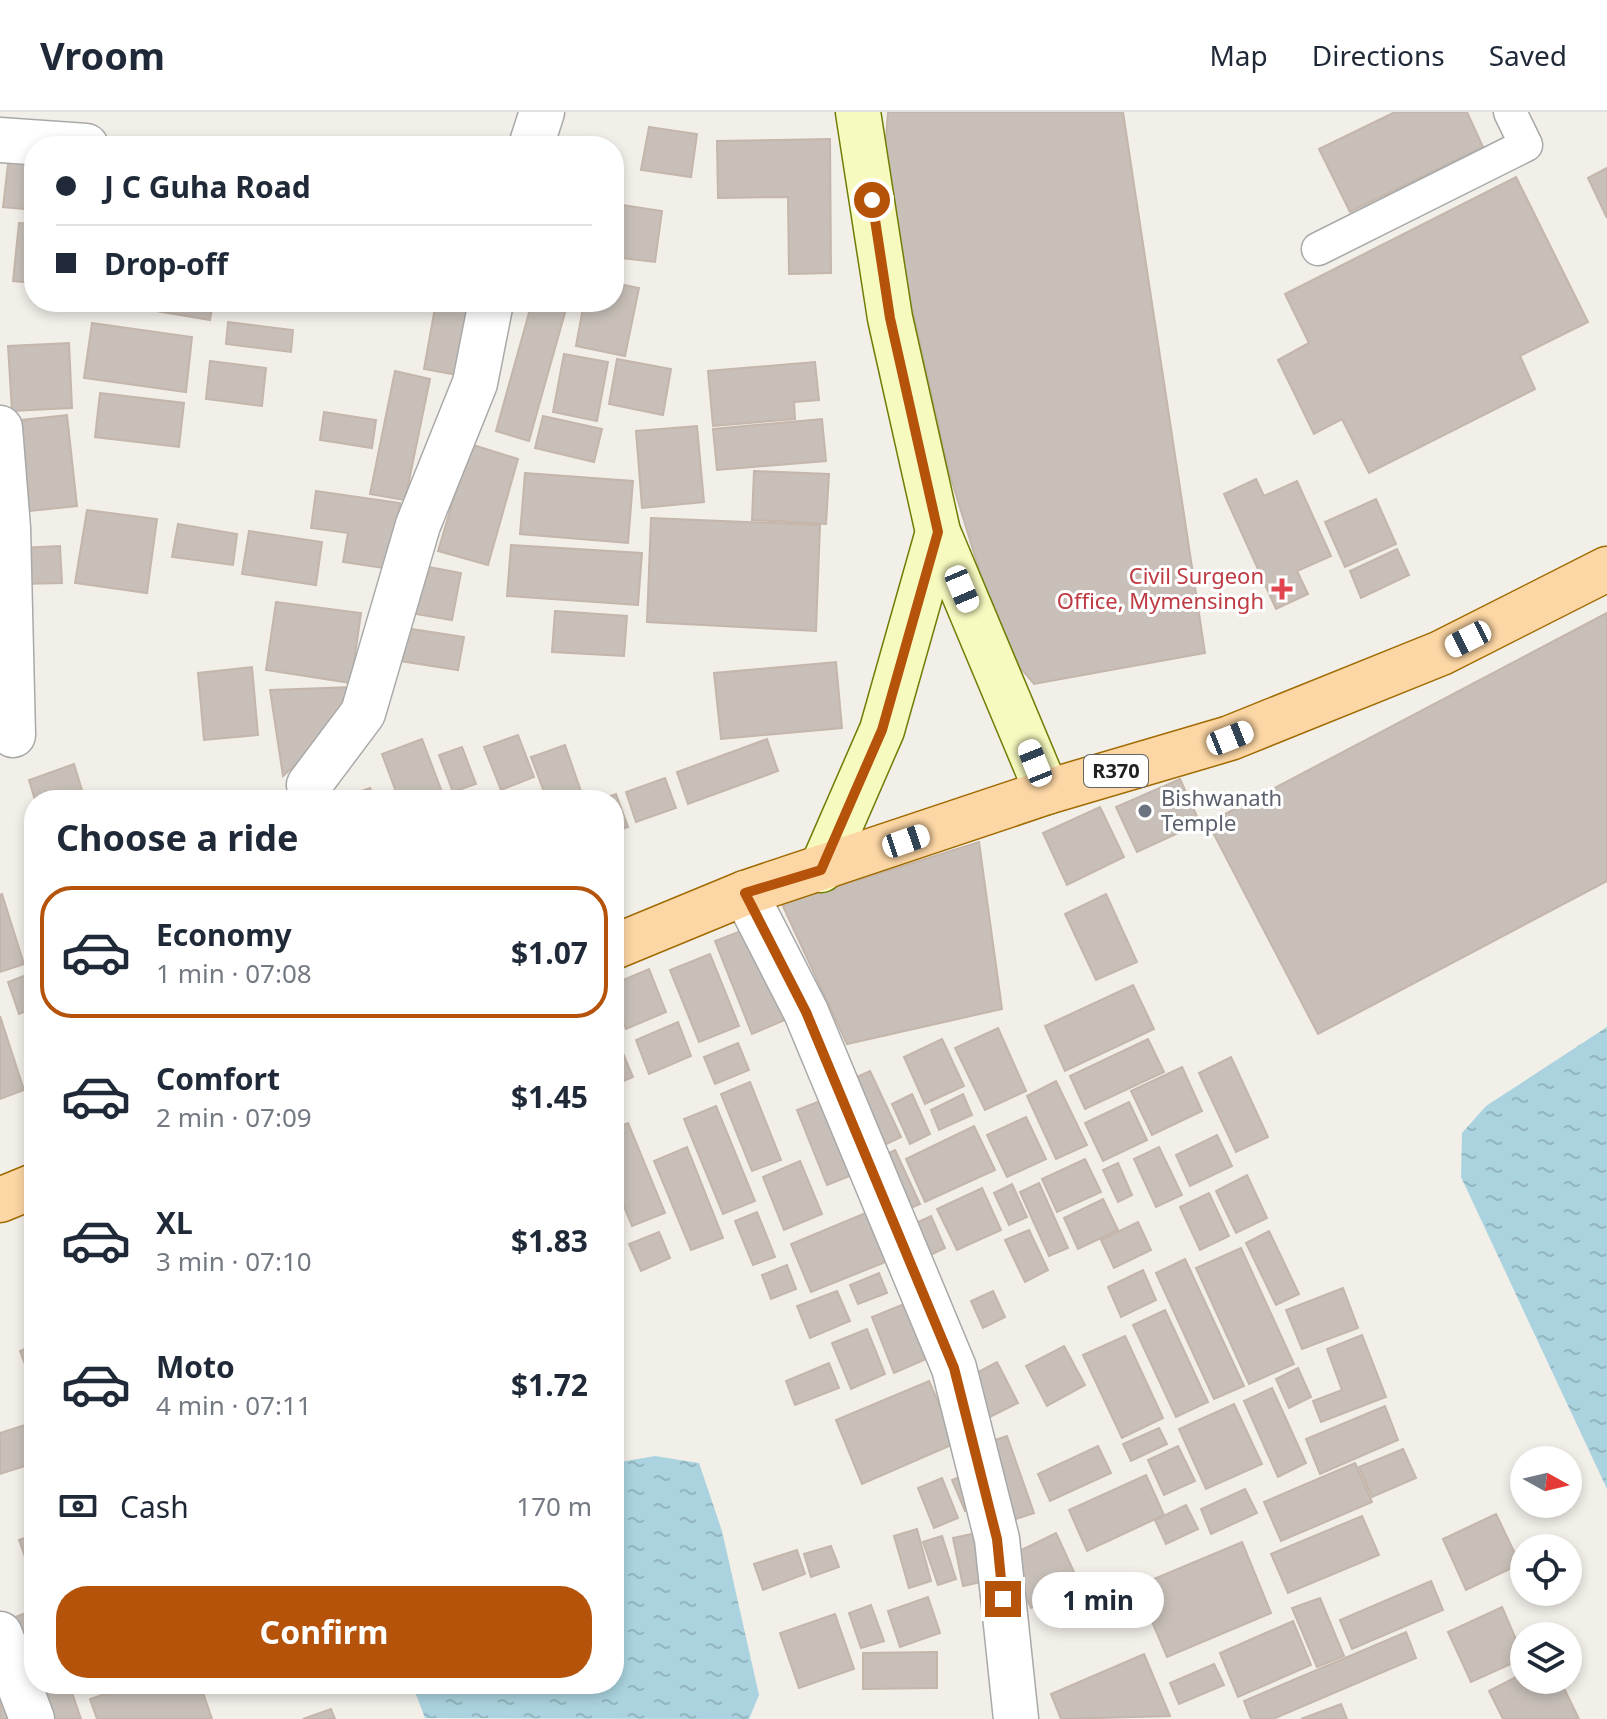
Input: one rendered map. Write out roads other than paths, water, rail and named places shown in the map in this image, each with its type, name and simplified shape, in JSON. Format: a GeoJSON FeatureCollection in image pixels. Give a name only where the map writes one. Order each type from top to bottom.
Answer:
{"type":"FeatureCollection","features":[{"type":"Feature","properties":{"kind":"main road","name":"R370"},"geometry":{"type":"LineString","coordinates":[[624,943],[745,893],[1047,792],[1230,738],[1441,653],[1607,569]]}},
{"type":"Feature","properties":{"kind":"main road"},"geometry":{"type":"LineString","coordinates":[[0,1200],[24,1190]]}},
{"type":"Feature","properties":{"kind":"street"},"geometry":{"type":"LineString","coordinates":[[534,136],[542,112]]}},
{"type":"Feature","properties":{"kind":"street"},"geometry":{"type":"LineString","coordinates":[[858,112],[890,318],[938,532],[1047,792]]}},
{"type":"Feature","properties":{"kind":"street"},"geometry":{"type":"LineString","coordinates":[[0,140],[24,142]]}},
{"type":"Feature","properties":{"kind":"street"},"geometry":{"type":"LineString","coordinates":[[309,785],[363,713],[418,525],[475,383],[489,312]]}},
{"type":"Feature","properties":{"kind":"street"},"geometry":{"type":"LineString","coordinates":[[0,428],[8,528],[13,735]]}},
{"type":"Feature","properties":{"kind":"street"},"geometry":{"type":"LineString","coordinates":[[821,870],[882,730],[938,532]]}},
{"type":"Feature","properties":{"kind":"street"},"geometry":{"type":"LineString","coordinates":[[745,893],[806,1012],[954,1368],[997,1539],[1016,1719]]}},
{"type":"Feature","properties":{"kind":"street"},"geometry":{"type":"LineString","coordinates":[[0,1634],[32,1719]]}},
{"type":"Feature","properties":{"kind":"lane"},"geometry":{"type":"LineString","coordinates":[[1318,249],[1526,145],[1510,112]]}},
{"type":"Feature","properties":{"kind":"water"},"geometry":{"type":"Polygon","coordinates":[[[1607,1027],[1607,1489],[1461,1177],[1462,1133],[1486,1106],[1607,1027]]]}},
{"type":"Feature","properties":{"kind":"water"},"geometry":{"type":"Polygon","coordinates":[[[655,1456],[699,1463],[722,1531],[759,1695],[749,1719],[425,1718],[416,1694],[624,1694],[624,1461],[655,1456]]]}},
{"type":"Feature","properties":{"kind":"place","name":"Civil Surgeon Office, Mymensingh"},"geometry":{"type":"Point","coordinates":[1282,589]}},
{"type":"Feature","properties":{"kind":"place","name":"Bishwanath Temple"},"geometry":{"type":"Point","coordinates":[1145,811]}}]}
